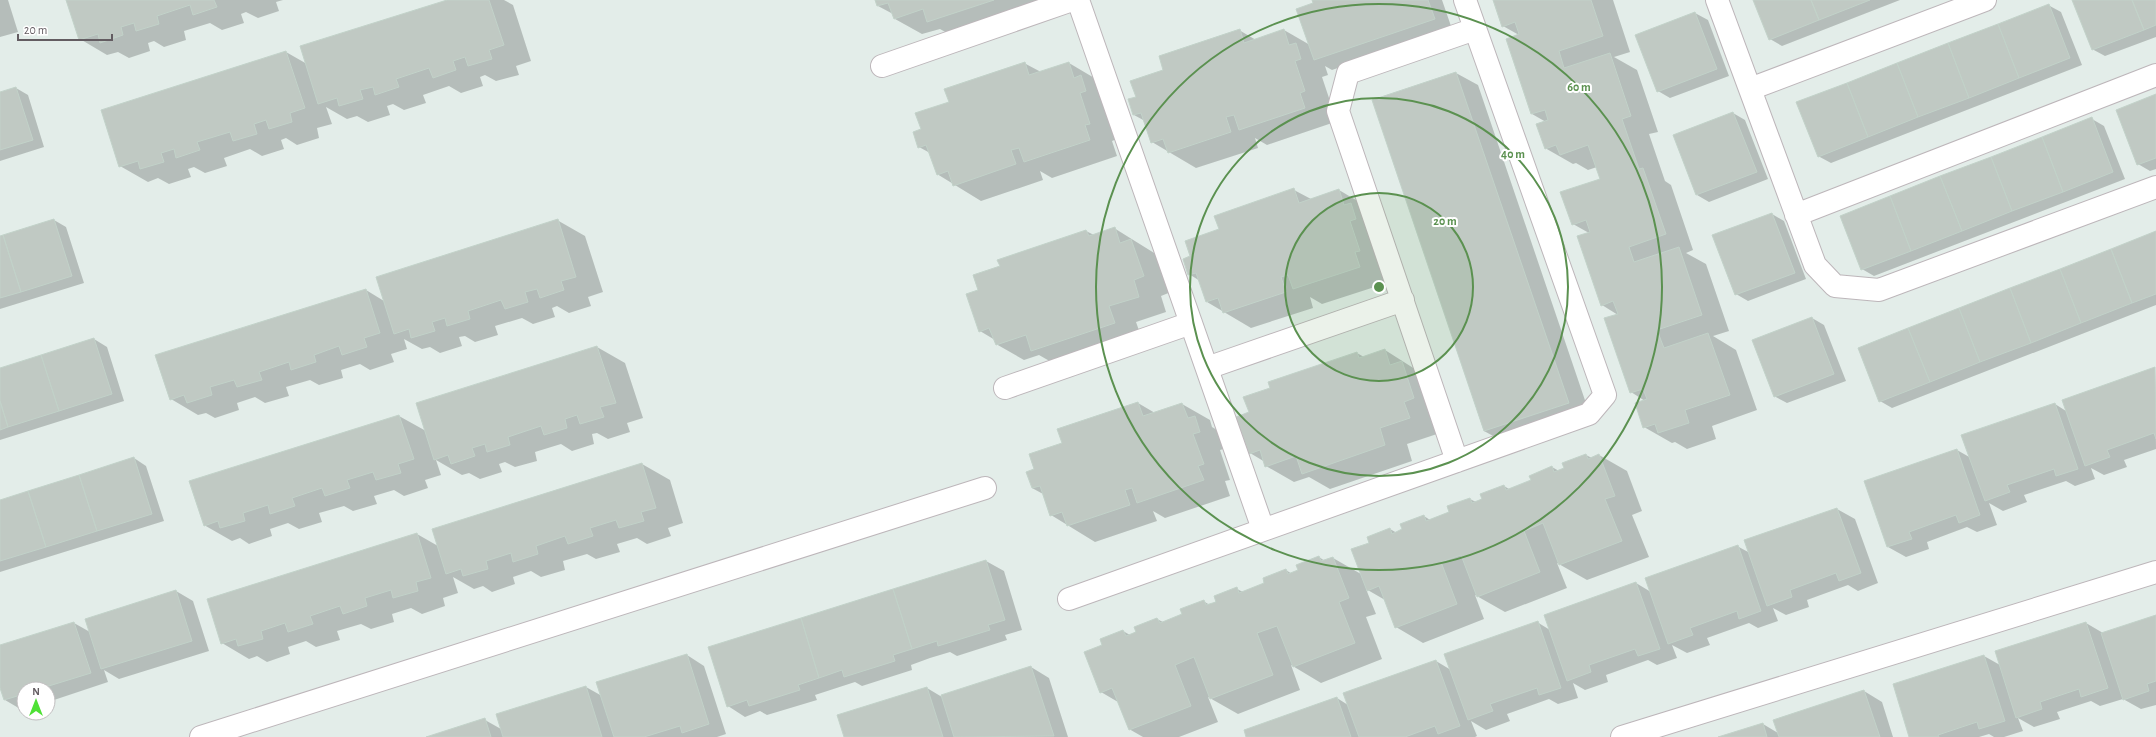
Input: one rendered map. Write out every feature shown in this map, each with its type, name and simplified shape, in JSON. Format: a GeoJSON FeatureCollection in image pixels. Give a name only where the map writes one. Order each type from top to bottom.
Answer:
{"type":"FeatureCollection","features":[{"type":"Feature","properties":{"kind":"street"},"geometry":{"type":"LineString","coordinates":[[882,66],[1072,0]]}},
{"type":"Feature","properties":{"kind":"street"},"geometry":{"type":"LineString","coordinates":[[1078,0],[1264,530]]}},
{"type":"Feature","properties":{"kind":"street"},"geometry":{"type":"LineString","coordinates":[[1069,599],[1589,414],[1605,395],[1464,0]]}},
{"type":"Feature","properties":{"kind":"street"},"geometry":{"type":"LineString","coordinates":[[1717,0],[1815,265],[1835,286],[1879,290],[2156,187]]}},
{"type":"Feature","properties":{"kind":"street"},"geometry":{"type":"LineString","coordinates":[[1750,89],[1985,0]]}},
{"type":"Feature","properties":{"kind":"street"},"geometry":{"type":"LineString","coordinates":[[1457,460],[1338,111],[1348,73],[1475,29]]}},
{"type":"Feature","properties":{"kind":"street"},"geometry":{"type":"LineString","coordinates":[[1796,215],[2156,75]]}},
{"type":"Feature","properties":{"kind":"street"},"geometry":{"type":"LineString","coordinates":[[1207,368],[1403,300]]}},
{"type":"Feature","properties":{"kind":"street"},"geometry":{"type":"LineString","coordinates":[[1005,388],[1191,323]]}},
{"type":"Feature","properties":{"kind":"street"},"geometry":{"type":"LineString","coordinates":[[201,737],[985,488]]}},
{"type":"Feature","properties":{"kind":"street"},"geometry":{"type":"LineString","coordinates":[[1622,737],[2156,572]]}},
{"type":"Feature","properties":{"kind":"building"},"geometry":{"type":"Polygon","coordinates":[[[66,0],[214,0],[217,7],[193,15],[190,5],[157,16],[159,24],[136,31],[134,23],[121,27],[123,35],[100,43],[98,34],[79,40],[66,0]]]}},
{"type":"Feature","properties":{"kind":"building"},"geometry":{"type":"Polygon","coordinates":[[[447,0],[489,0],[504,45],[489,50],[492,59],[468,66],[465,57],[453,61],[456,70],[433,78],[429,68],[396,79],[399,87],[375,95],[373,87],[360,90],[363,99],[339,106],[337,98],[318,104],[300,46],[447,0]]]}},
{"type":"Feature","properties":{"kind":"building"},"geometry":{"type":"Polygon","coordinates":[[[875,0],[994,0],[927,22],[923,9],[894,19],[888,3],[877,6],[875,0]]]}},
{"type":"Feature","properties":{"kind":"building"},"geometry":{"type":"Polygon","coordinates":[[[1312,0],[1428,0],[1435,19],[1314,60],[1296,9],[1313,3],[1312,0]]]}},
{"type":"Feature","properties":{"kind":"building"},"geometry":{"type":"Polygon","coordinates":[[[1493,0],[1591,0],[1603,36],[1559,51],[1564,68],[1610,53],[1631,116],[1622,119],[1639,169],[1643,168],[1666,234],[1629,247],[1634,262],[1679,247],[1702,315],[1657,330],[1664,348],[1708,333],[1730,395],[1685,410],[1689,423],[1658,433],[1655,424],[1643,428],[1635,403],[1647,399],[1643,389],[1630,393],[1604,318],[1618,314],[1613,301],[1601,306],[1577,236],[1590,232],[1586,220],[1572,225],[1560,192],[1600,179],[1588,145],[1560,155],[1556,145],[1545,149],[1536,124],[1548,120],[1545,110],[1531,114],[1506,39],[1519,34],[1515,22],[1502,27],[1493,0]]]}},
{"type":"Feature","properties":{"kind":"building"},"geometry":{"type":"Polygon","coordinates":[[[1753,0],[1811,0],[1819,20],[1769,40],[1753,0]]]}},
{"type":"Feature","properties":{"kind":"building"},"geometry":{"type":"Polygon","coordinates":[[[1811,0],[1870,0],[1819,20],[1811,0]]]}},
{"type":"Feature","properties":{"kind":"building"},"geometry":{"type":"Polygon","coordinates":[[[2072,0],[2132,0],[2144,30],[2092,50],[2072,0]]]}},
{"type":"Feature","properties":{"kind":"building"},"geometry":{"type":"Polygon","coordinates":[[[2132,0],[2156,0],[2156,25],[2144,30],[2132,0]]]}},
{"type":"Feature","properties":{"kind":"building"},"geometry":{"type":"Polygon","coordinates":[[[2049,4],[2070,58],[2019,78],[1998,24],[2049,4]]]}},
{"type":"Feature","properties":{"kind":"building"},"geometry":{"type":"Polygon","coordinates":[[[1695,12],[1717,69],[1657,92],[1635,35],[1695,12]]]}},
{"type":"Feature","properties":{"kind":"building"},"geometry":{"type":"Polygon","coordinates":[[[1998,24],[2019,78],[1969,98],[1948,43],[1998,24]]]}},
{"type":"Feature","properties":{"kind":"building"},"geometry":{"type":"Polygon","coordinates":[[[1240,29],[1244,43],[1284,29],[1289,45],[1296,43],[1301,59],[1295,61],[1305,91],[1300,93],[1305,108],[1239,130],[1234,115],[1226,117],[1231,132],[1168,153],[1163,139],[1151,143],[1141,113],[1133,115],[1128,99],[1136,97],[1130,81],[1163,70],[1159,56],[1240,29]]]}},
{"type":"Feature","properties":{"kind":"building"},"geometry":{"type":"Polygon","coordinates":[[[1948,43],[1969,98],[1918,117],[1897,63],[1948,43]]]}},
{"type":"Feature","properties":{"kind":"building"},"geometry":{"type":"Polygon","coordinates":[[[286,51],[305,108],[290,113],[292,122],[269,129],[266,120],[254,124],[257,134],[233,141],[230,132],[197,142],[200,150],[176,158],[174,149],[161,153],[164,162],[140,169],[138,161],[119,167],[101,110],[286,51]]]}},
{"type":"Feature","properties":{"kind":"building"},"geometry":{"type":"Polygon","coordinates":[[[1025,62],[1029,75],[1069,62],[1074,78],[1081,75],[1086,91],[1080,93],[1090,124],[1085,125],[1090,140],[1024,162],[1019,148],[1011,150],[1016,164],[953,186],[948,171],[937,175],[926,145],[918,148],[913,132],[921,129],[915,113],[949,102],[944,89],[1025,62]]]}},
{"type":"Feature","properties":{"kind":"building"},"geometry":{"type":"Polygon","coordinates":[[[1897,63],[1918,117],[1868,137],[1847,83],[1897,63]]]}},
{"type":"Feature","properties":{"kind":"building"},"geometry":{"type":"Polygon","coordinates":[[[1456,72],[1569,403],[1484,431],[1372,100],[1456,72]]]}},
{"type":"Feature","properties":{"kind":"building"},"geometry":{"type":"Polygon","coordinates":[[[1847,83],[1868,137],[1818,157],[1796,102],[1847,83]]]}},
{"type":"Feature","properties":{"kind":"building"},"geometry":{"type":"Polygon","coordinates":[[[16,87],[33,140],[0,150],[0,92],[16,87]]]}},
{"type":"Feature","properties":{"kind":"building"},"geometry":{"type":"Polygon","coordinates":[[[2156,94],[2156,158],[2137,165],[2116,110],[2156,94]]]}},
{"type":"Feature","properties":{"kind":"building"},"geometry":{"type":"Polygon","coordinates":[[[1733,112],[1757,172],[1696,195],[1673,135],[1733,112]]]}},
{"type":"Feature","properties":{"kind":"building"},"geometry":{"type":"Polygon","coordinates":[[[2092,117],[2113,172],[2063,192],[2042,137],[2092,117]]]}},
{"type":"Feature","properties":{"kind":"building"},"geometry":{"type":"Polygon","coordinates":[[[2042,137],[2063,192],[2012,211],[1991,157],[2042,137]]]}},
{"type":"Feature","properties":{"kind":"building"},"geometry":{"type":"Polygon","coordinates":[[[1991,157],[2012,211],[1962,231],[1940,176],[1991,157]]]}},
{"type":"Feature","properties":{"kind":"building"},"geometry":{"type":"Polygon","coordinates":[[[1940,176],[1962,231],[1911,251],[1890,196],[1940,176]]]}},
{"type":"Feature","properties":{"kind":"building"},"geometry":{"type":"Polygon","coordinates":[[[1294,188],[1299,203],[1339,189],[1344,205],[1351,203],[1356,219],[1350,221],[1360,251],[1355,252],[1360,267],[1293,289],[1288,275],[1281,277],[1286,292],[1223,313],[1218,298],[1206,302],[1196,273],[1188,275],[1183,259],[1190,256],[1185,241],[1219,229],[1214,216],[1294,188]]]}},
{"type":"Feature","properties":{"kind":"building"},"geometry":{"type":"Polygon","coordinates":[[[1890,196],[1911,251],[1861,270],[1840,216],[1890,196]]]}},
{"type":"Feature","properties":{"kind":"building"},"geometry":{"type":"Polygon","coordinates":[[[1772,213],[1795,273],[1735,295],[1712,235],[1772,213]]]}},
{"type":"Feature","properties":{"kind":"building"},"geometry":{"type":"Polygon","coordinates":[[[54,219],[72,276],[21,292],[3,235],[54,219]]]}},
{"type":"Feature","properties":{"kind":"building"},"geometry":{"type":"Polygon","coordinates":[[[558,219],[576,277],[561,281],[564,290],[540,298],[537,289],[525,292],[528,302],[505,309],[501,300],[468,311],[470,319],[447,326],[445,318],[432,322],[435,331],[411,338],[409,329],[394,334],[376,277],[558,219]]]}},
{"type":"Feature","properties":{"kind":"building"},"geometry":{"type":"Polygon","coordinates":[[[1115,227],[1120,243],[1131,239],[1144,276],[1134,280],[1139,297],[1109,306],[1115,323],[1031,351],[1026,335],[996,345],[989,328],[979,332],[966,294],[978,290],[973,275],[1000,266],[997,260],[1086,230],[1089,236],[1115,227]]]}},
{"type":"Feature","properties":{"kind":"building"},"geometry":{"type":"Polygon","coordinates":[[[2156,231],[2156,294],[2132,303],[2111,249],[2156,231]]]}},
{"type":"Feature","properties":{"kind":"building"},"geometry":{"type":"Polygon","coordinates":[[[3,235],[21,292],[0,298],[0,236],[3,235]]]}},
{"type":"Feature","properties":{"kind":"building"},"geometry":{"type":"Polygon","coordinates":[[[2111,249],[2132,303],[2081,323],[2060,269],[2111,249]]]}},
{"type":"Feature","properties":{"kind":"building"},"geometry":{"type":"Polygon","coordinates":[[[2060,269],[2081,323],[2031,343],[2010,288],[2060,269]]]}},
{"type":"Feature","properties":{"kind":"building"},"geometry":{"type":"Polygon","coordinates":[[[2010,288],[2031,343],[1980,362],[1959,308],[2010,288]]]}},
{"type":"Feature","properties":{"kind":"building"},"geometry":{"type":"Polygon","coordinates":[[[366,289],[380,333],[364,338],[367,347],[342,355],[339,346],[314,355],[316,362],[291,370],[289,362],[259,372],[262,380],[237,387],[234,380],[210,387],[212,395],[187,403],[184,395],[170,400],[155,355],[366,289]]]}},
{"type":"Feature","properties":{"kind":"building"},"geometry":{"type":"Polygon","coordinates":[[[1959,308],[1980,362],[1930,382],[1908,328],[1959,308]]]}},
{"type":"Feature","properties":{"kind":"building"},"geometry":{"type":"Polygon","coordinates":[[[1812,317],[1834,374],[1774,397],[1752,340],[1812,317]]]}},
{"type":"Feature","properties":{"kind":"building"},"geometry":{"type":"Polygon","coordinates":[[[1908,328],[1930,382],[1879,402],[1858,348],[1908,328]]]}},
{"type":"Feature","properties":{"kind":"building"},"geometry":{"type":"Polygon","coordinates":[[[94,338],[112,394],[59,411],[41,355],[94,338]]]}},
{"type":"Feature","properties":{"kind":"building"},"geometry":{"type":"Polygon","coordinates":[[[597,346],[616,403],[600,407],[604,417],[580,424],[577,415],[565,419],[567,428],[544,435],[541,426],[508,437],[510,445],[487,452],[485,444],[472,448],[475,456],[451,464],[448,455],[434,460],[416,403],[597,346]]]}},
{"type":"Feature","properties":{"kind":"building"},"geometry":{"type":"Polygon","coordinates":[[[1385,349],[1390,365],[1402,361],[1414,398],[1404,402],[1410,418],[1380,428],[1385,445],[1302,474],[1296,456],[1265,467],[1260,450],[1249,454],[1236,417],[1249,412],[1243,397],[1270,388],[1268,382],[1357,352],[1359,358],[1385,349]]]}},
{"type":"Feature","properties":{"kind":"building"},"geometry":{"type":"Polygon","coordinates":[[[41,355],[59,411],[8,427],[0,401],[0,368],[41,355]]]}},
{"type":"Feature","properties":{"kind":"building"},"geometry":{"type":"Polygon","coordinates":[[[2155,367],[2156,439],[2154,433],[2107,450],[2110,457],[2085,466],[2062,400],[2155,367]]]}},
{"type":"Feature","properties":{"kind":"building"},"geometry":{"type":"Polygon","coordinates":[[[0,401],[8,427],[0,430],[0,401]]]}},
{"type":"Feature","properties":{"kind":"building"},"geometry":{"type":"Polygon","coordinates":[[[1138,402],[1143,416],[1182,403],[1188,418],[1195,416],[1200,432],[1193,434],[1204,464],[1198,466],[1204,480],[1137,503],[1132,488],[1125,490],[1130,505],[1067,526],[1062,512],[1050,516],[1040,486],[1032,488],[1026,472],[1034,469],[1029,454],[1062,443],[1057,429],[1138,402]]]}},
{"type":"Feature","properties":{"kind":"building"},"geometry":{"type":"Polygon","coordinates":[[[2055,403],[2078,469],[2056,476],[2054,469],[2007,485],[2010,492],[1985,501],[1961,435],[2055,403]]]}},
{"type":"Feature","properties":{"kind":"building"},"geometry":{"type":"Polygon","coordinates":[[[399,415],[414,459],[398,464],[401,473],[376,480],[373,472],[347,480],[350,488],[325,496],[322,488],[292,498],[295,506],[270,514],[268,505],[243,513],[245,521],[220,528],[218,521],[204,526],[189,481],[399,415]]]}},
{"type":"Feature","properties":{"kind":"building"},"geometry":{"type":"Polygon","coordinates":[[[1957,449],[1980,515],[1959,523],[1956,515],[1909,532],[1912,539],[1887,547],[1864,481],[1957,449]]]}},
{"type":"Feature","properties":{"kind":"building"},"geometry":{"type":"Polygon","coordinates":[[[1586,454],[1588,459],[1599,454],[1615,496],[1605,499],[1622,541],[1559,565],[1543,523],[1524,531],[1540,572],[1477,597],[1461,555],[1441,562],[1457,604],[1395,628],[1379,586],[1367,591],[1351,549],[1369,543],[1367,537],[1390,528],[1392,534],[1402,529],[1400,524],[1424,515],[1426,521],[1449,512],[1447,506],[1470,498],[1472,503],[1482,499],[1480,494],[1504,485],[1506,490],[1531,480],[1529,476],[1552,466],[1554,472],[1564,468],[1562,463],[1586,454]]]}},
{"type":"Feature","properties":{"kind":"building"},"geometry":{"type":"Polygon","coordinates":[[[134,457],[152,514],[97,531],[79,475],[134,457]]]}},
{"type":"Feature","properties":{"kind":"building"},"geometry":{"type":"Polygon","coordinates":[[[642,463],[656,508],[641,512],[644,521],[619,528],[616,520],[590,528],[593,536],[568,544],[565,536],[536,546],[538,554],[513,562],[511,553],[486,561],[488,569],[463,576],[461,569],[446,574],[432,529],[642,463]]]}},
{"type":"Feature","properties":{"kind":"building"},"geometry":{"type":"Polygon","coordinates":[[[79,475],[97,531],[46,547],[28,491],[79,475]]]}},
{"type":"Feature","properties":{"kind":"building"},"geometry":{"type":"Polygon","coordinates":[[[28,491],[46,547],[0,561],[0,500],[28,491]]]}},
{"type":"Feature","properties":{"kind":"building"},"geometry":{"type":"Polygon","coordinates":[[[1837,508],[1861,573],[1839,581],[1836,573],[1790,590],[1792,597],[1767,606],[1744,540],[1837,508]]]}},
{"type":"Feature","properties":{"kind":"building"},"geometry":{"type":"Polygon","coordinates":[[[417,533],[431,578],[416,582],[418,591],[393,598],[391,590],[365,598],[367,606],[343,614],[340,606],[310,616],[313,624],[288,632],[285,623],[261,631],[263,639],[238,646],[236,639],[221,644],[207,599],[417,533]]]}},
{"type":"Feature","properties":{"kind":"building"},"geometry":{"type":"Polygon","coordinates":[[[1738,545],[1761,611],[1739,619],[1737,611],[1690,628],[1693,635],[1668,644],[1645,578],[1738,545]]]}},
{"type":"Feature","properties":{"kind":"building"},"geometry":{"type":"Polygon","coordinates":[[[1319,556],[1321,561],[1333,557],[1349,598],[1339,602],[1355,643],[1293,667],[1277,626],[1257,633],[1273,675],[1210,699],[1194,657],[1175,665],[1191,706],[1129,730],[1112,688],[1100,693],[1084,652],[1102,645],[1100,639],[1123,630],[1126,636],[1136,632],[1134,627],[1157,618],[1160,623],[1182,614],[1180,609],[1204,600],[1206,605],[1216,602],[1214,596],[1237,587],[1239,593],[1264,583],[1263,578],[1286,569],[1288,574],[1298,570],[1296,565],[1319,556]]]}},
{"type":"Feature","properties":{"kind":"building"},"geometry":{"type":"Polygon","coordinates":[[[986,560],[1005,620],[988,625],[990,630],[938,646],[937,641],[912,649],[893,589],[986,560]]]}},
{"type":"Feature","properties":{"kind":"building"},"geometry":{"type":"Polygon","coordinates":[[[1636,582],[1660,649],[1638,656],[1635,649],[1589,665],[1591,672],[1567,681],[1544,615],[1636,582]]]}},
{"type":"Feature","properties":{"kind":"building"},"geometry":{"type":"Polygon","coordinates":[[[893,589],[912,649],[893,655],[895,661],[844,677],[842,670],[819,678],[801,618],[893,589]]]}},
{"type":"Feature","properties":{"kind":"building"},"geometry":{"type":"Polygon","coordinates":[[[176,590],[192,641],[101,669],[85,619],[176,590]]]}},
{"type":"Feature","properties":{"kind":"building"},"geometry":{"type":"Polygon","coordinates":[[[2156,615],[2156,681],[2147,684],[2149,691],[2123,700],[2101,633],[2156,615]]]}},
{"type":"Feature","properties":{"kind":"building"},"geometry":{"type":"Polygon","coordinates":[[[801,618],[819,678],[798,685],[800,690],[749,706],[747,700],[727,707],[708,647],[801,618]]]}},
{"type":"Feature","properties":{"kind":"building"},"geometry":{"type":"Polygon","coordinates":[[[1538,621],[1561,688],[1539,695],[1537,688],[1490,704],[1493,711],[1468,720],[1444,654],[1538,621]]]}},
{"type":"Feature","properties":{"kind":"building"},"geometry":{"type":"Polygon","coordinates":[[[74,622],[91,673],[56,684],[56,681],[16,681],[16,696],[4,700],[0,688],[0,645],[74,622]]]}},
{"type":"Feature","properties":{"kind":"building"},"geometry":{"type":"Polygon","coordinates":[[[2086,622],[2108,688],[2081,697],[2079,689],[2040,702],[2042,709],[2016,718],[1995,651],[2086,622]]]}},
{"type":"Feature","properties":{"kind":"building"},"geometry":{"type":"Polygon","coordinates":[[[687,654],[709,724],[682,733],[680,726],[644,737],[614,737],[596,682],[687,654]]]}},
{"type":"Feature","properties":{"kind":"building"},"geometry":{"type":"Polygon","coordinates":[[[1984,655],[2005,721],[1979,729],[1977,722],[1938,735],[1939,737],[1909,737],[1893,684],[1984,655]]]}},
{"type":"Feature","properties":{"kind":"building"},"geometry":{"type":"Polygon","coordinates":[[[1436,660],[1460,726],[1438,734],[1435,726],[1405,737],[1359,737],[1343,693],[1436,660]]]}},
{"type":"Feature","properties":{"kind":"building"},"geometry":{"type":"Polygon","coordinates":[[[1031,666],[1054,736],[954,737],[941,695],[1031,666]]]}},
{"type":"Feature","properties":{"kind":"building"},"geometry":{"type":"Polygon","coordinates":[[[586,686],[602,737],[503,737],[496,714],[586,686]]]}},
{"type":"Feature","properties":{"kind":"building"},"geometry":{"type":"Polygon","coordinates":[[[927,687],[943,737],[844,737],[837,715],[927,687]]]}},
{"type":"Feature","properties":{"kind":"building"},"geometry":{"type":"Polygon","coordinates":[[[1864,690],[1880,737],[1779,737],[1773,720],[1864,690]]]}},
{"type":"Feature","properties":{"kind":"building"},"geometry":{"type":"Polygon","coordinates":[[[1337,697],[1351,737],[1246,737],[1244,730],[1337,697]]]}},
{"type":"Feature","properties":{"kind":"building"},"geometry":{"type":"Polygon","coordinates":[[[485,718],[491,737],[426,737],[485,718]]]}},
{"type":"Feature","properties":{"kind":"building"},"geometry":{"type":"Polygon","coordinates":[[[1763,723],[1767,737],[1718,737],[1763,723]]]}}]}
